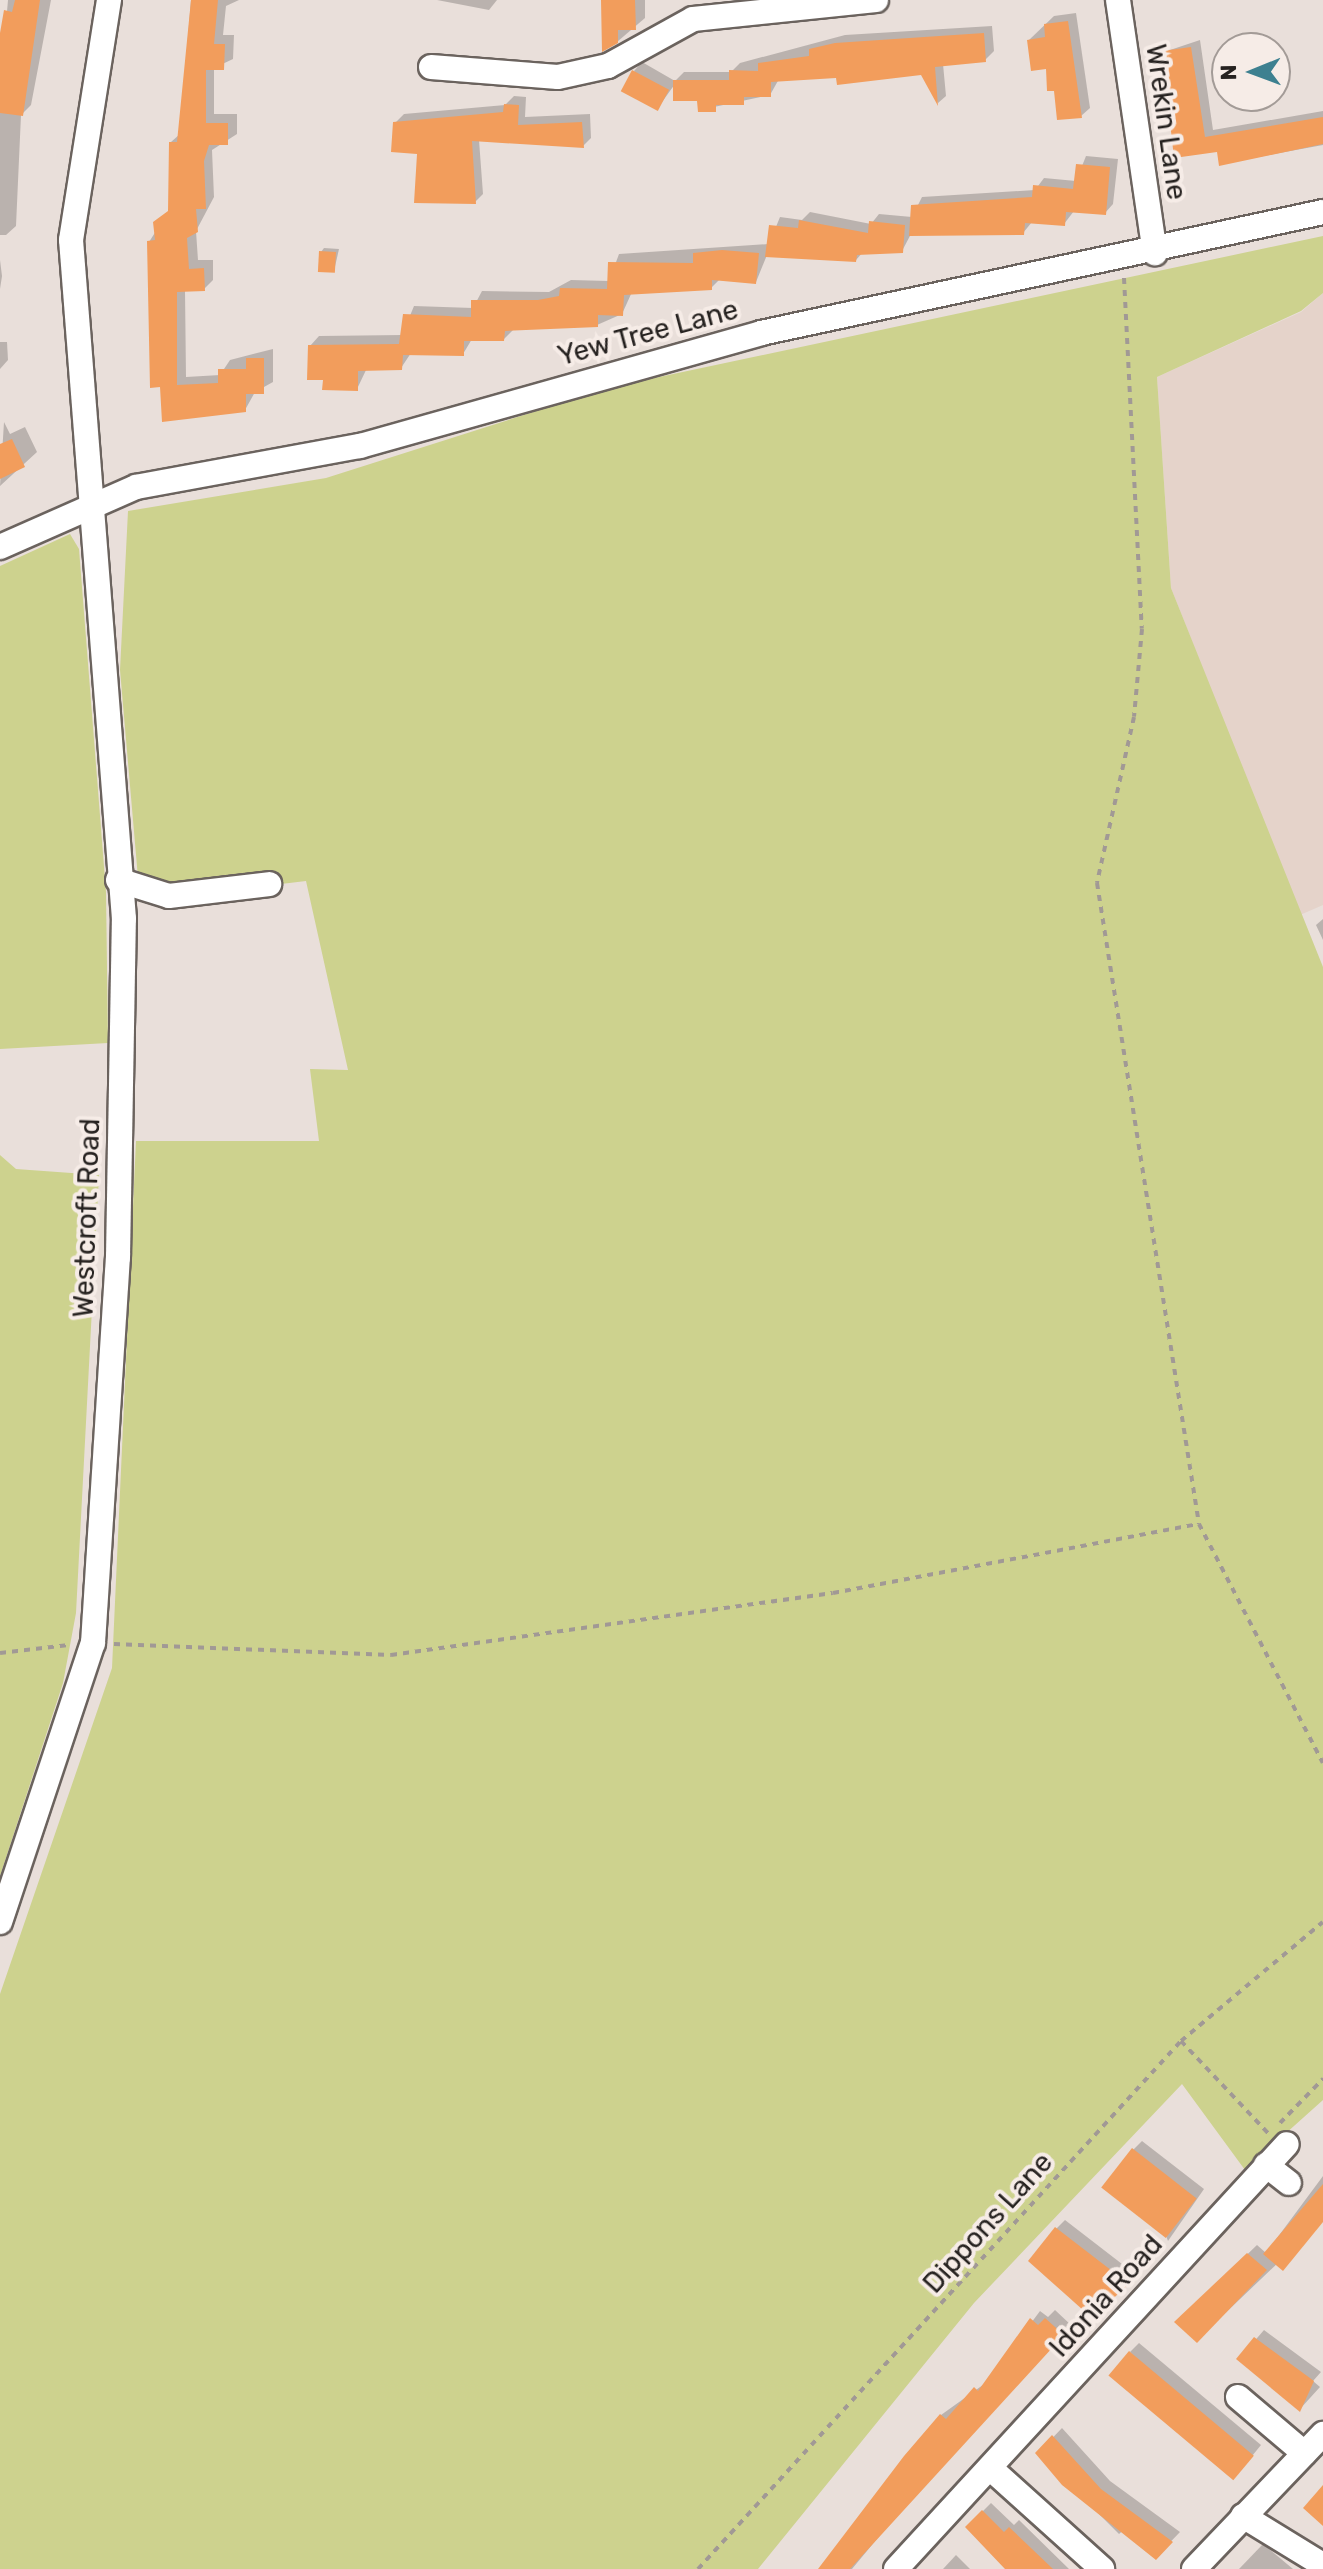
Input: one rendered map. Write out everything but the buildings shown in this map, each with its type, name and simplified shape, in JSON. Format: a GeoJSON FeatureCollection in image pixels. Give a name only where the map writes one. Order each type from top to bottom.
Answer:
{"type":"FeatureCollection","features":[{"type":"Feature","properties":{"kind":"street","name":"Westcroft Road"},"geometry":{"type":"LineString","coordinates":[[0,1922],[93,1643],[118,1257],[124,919],[118,880],[71,240],[109,0]]}},
{"type":"Feature","properties":{"kind":"street"},"geometry":{"type":"LineString","coordinates":[[431,67],[558,77],[608,66],[693,19],[876,0]]}},
{"type":"Feature","properties":{"kind":"street","name":"Wrekin Lane"},"geometry":{"type":"LineString","coordinates":[[1118,0],[1155,253]]}},
{"type":"Feature","properties":{"kind":"street","name":"Yew Tree Lane"},"geometry":{"type":"LineString","coordinates":[[0,547],[92,502],[360,446],[761,333],[1155,253],[1323,212]]}},
{"type":"Feature","properties":{"kind":"street"},"geometry":{"type":"LineString","coordinates":[[118,880],[169,896],[269,884]]}},
{"type":"Feature","properties":{"kind":"street"},"geometry":{"type":"LineString","coordinates":[[1276,2148],[1289,2183]]}},
{"type":"Feature","properties":{"kind":"street","name":"Idonia Road"},"geometry":{"type":"LineString","coordinates":[[896,2569],[1276,2148]]}},
{"type":"Feature","properties":{"kind":"street"},"geometry":{"type":"LineString","coordinates":[[1238,2397],[1304,2453]]}},
{"type":"Feature","properties":{"kind":"street"},"geometry":{"type":"LineString","coordinates":[[1194,2569],[1323,2434]]}},
{"type":"Feature","properties":{"kind":"street"},"geometry":{"type":"LineString","coordinates":[[990,2468],[1102,2569]]}},
{"type":"Feature","properties":{"kind":"street"},"geometry":{"type":"LineString","coordinates":[[1243,2516],[1323,2565]]}},
{"type":"Feature","properties":{"kind":"path"},"geometry":{"type":"LineString","coordinates":[[1122,259],[1142,629],[1134,717],[1097,883],[1199,1524],[1323,1763]]}},
{"type":"Feature","properties":{"kind":"path"},"geometry":{"type":"LineString","coordinates":[[0,1653],[93,1643],[391,1655],[833,1593],[1199,1524]]}},
{"type":"Feature","properties":{"kind":"path","name":"Dippons Lane"},"geometry":{"type":"LineString","coordinates":[[698,2569],[1181,2041],[1323,1922]]}},
{"type":"Feature","properties":{"kind":"path"},"geometry":{"type":"LineString","coordinates":[[1181,2041],[1276,2148],[1323,2079]]}},
{"type":"Feature","properties":{"kind":"shaded area"},"geometry":{"type":"Polygon","coordinates":[[[1323,293],[1323,905],[1300,915],[1171,588],[1157,377],[1301,312],[1323,293]]]}},
{"type":"Feature","properties":{"kind":"green space"},"geometry":{"type":"Polygon","coordinates":[[[1323,236],[1323,293],[1301,311],[1157,377],[1171,588],[1323,967],[1323,2100],[1245,2170],[1182,2084],[974,2303],[758,2569],[0,2569],[0,1994],[112,1668],[136,1141],[319,1141],[310,1069],[348,1070],[306,881],[140,901],[120,670],[128,511],[326,478],[612,387],[1323,236]]]}},
{"type":"Feature","properties":{"kind":"green space"},"geometry":{"type":"Polygon","coordinates":[[[70,534],[79,549],[106,892],[108,1043],[0,1049],[0,566],[70,534]]]}},
{"type":"Feature","properties":{"kind":"green space"},"geometry":{"type":"Polygon","coordinates":[[[0,1155],[16,1169],[99,1175],[76,1613],[63,1683],[0,1876],[0,1155]]]}}]}
